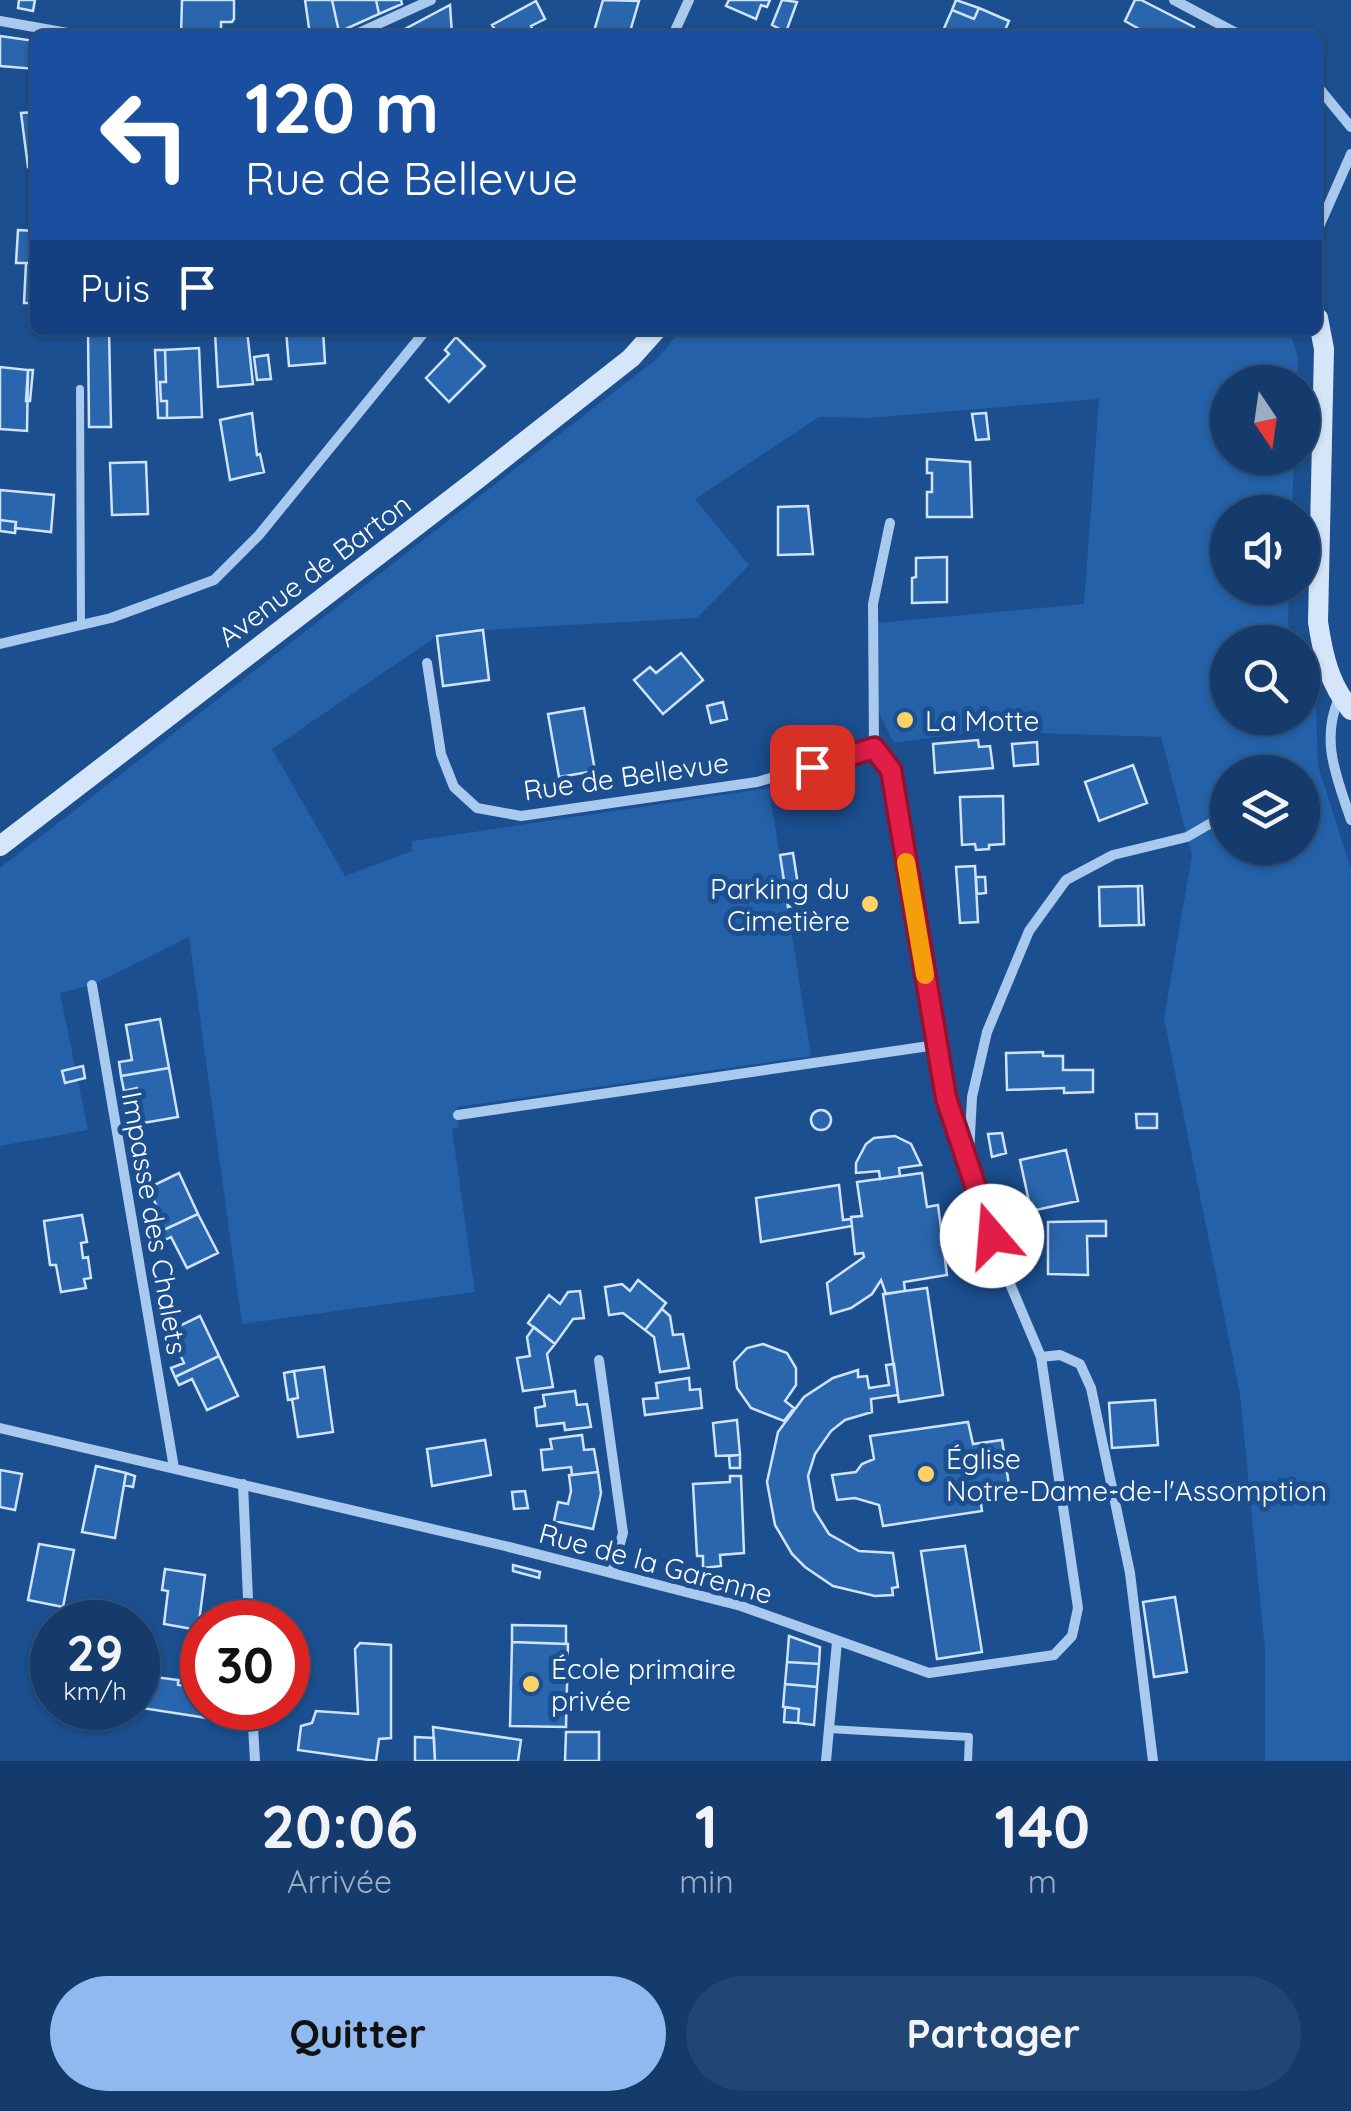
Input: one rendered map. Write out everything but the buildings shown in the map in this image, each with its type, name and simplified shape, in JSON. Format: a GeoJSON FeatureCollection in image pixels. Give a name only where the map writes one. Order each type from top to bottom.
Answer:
{"type":"FeatureCollection","features":[{"type":"Feature","properties":{"kind":"street"},"geometry":{"type":"LineString","coordinates":[[365,30],[431,0]]}},
{"type":"Feature","properties":{"kind":"street"},"geometry":{"type":"LineString","coordinates":[[675,30],[689,0]]}},
{"type":"Feature","properties":{"kind":"street"},"geometry":{"type":"LineString","coordinates":[[1174,0],[1231,30]]}},
{"type":"Feature","properties":{"kind":"street"},"geometry":{"type":"LineString","coordinates":[[0,22],[49,30]]}},
{"type":"Feature","properties":{"kind":"street"},"geometry":{"type":"LineString","coordinates":[[1322,92],[1351,127]]}},
{"type":"Feature","properties":{"kind":"street"},"geometry":{"type":"LineString","coordinates":[[1322,220],[1351,154]]}},
{"type":"Feature","properties":{"kind":"street"},"geometry":{"type":"LineString","coordinates":[[0,644],[111,618],[214,580],[258,535],[422,335]]}},
{"type":"Feature","properties":{"kind":"street","name":"Avenue de Barton"},"geometry":{"type":"LineString","coordinates":[[0,846],[476,480],[631,358],[652,335]]}},
{"type":"Feature","properties":{"kind":"street"},"geometry":{"type":"LineString","coordinates":[[1321,335],[1318,622],[1325,666],[1345,703],[1330,719],[1332,764],[1351,820]]}},
{"type":"Feature","properties":{"kind":"street"},"geometry":{"type":"LineString","coordinates":[[890,523],[873,604],[874,748],[891,770],[946,1098],[1005,1272],[1041,1358],[1060,1354],[1080,1364],[1091,1388],[1130,1573],[1153,1761]]}},
{"type":"Feature","properties":{"kind":"street","name":"Rue de Bellevue"},"geometry":{"type":"LineString","coordinates":[[426,663],[441,754],[454,787],[478,808],[522,816],[758,782],[874,748]]}},
{"type":"Feature","properties":{"kind":"street"},"geometry":{"type":"LineString","coordinates":[[968,1164],[972,1098],[988,1032],[1029,931],[1066,880],[1114,855],[1187,837],[1210,823]]}},
{"type":"Feature","properties":{"kind":"street","name":"Impasse des Chalets"},"geometry":{"type":"LineString","coordinates":[[92,985],[174,1468]]}},
{"type":"Feature","properties":{"kind":"street"},"geometry":{"type":"LineString","coordinates":[[458,1115],[936,1045]]}},
{"type":"Feature","properties":{"kind":"street","name":"Rue de la Garenne"},"geometry":{"type":"LineString","coordinates":[[0,1428],[741,1606],[929,1673],[1054,1654],[1072,1636],[1078,1608],[1041,1358]]}},
{"type":"Feature","properties":{"kind":"street"},"geometry":{"type":"LineString","coordinates":[[600,1360],[623,1533],[612,1572]]}},
{"type":"Feature","properties":{"kind":"street"},"geometry":{"type":"LineString","coordinates":[[242,1484],[248,1600]]}},
{"type":"Feature","properties":{"kind":"street"},"geometry":{"type":"LineString","coordinates":[[826,1761],[836,1642]]}},
{"type":"Feature","properties":{"kind":"street"},"geometry":{"type":"LineString","coordinates":[[253,1730],[255,1761]]}},
{"type":"Feature","properties":{"kind":"lane"},"geometry":{"type":"LineString","coordinates":[[80,389],[81,625]]}},
{"type":"Feature","properties":{"kind":"lane"},"geometry":{"type":"LineString","coordinates":[[829,1729],[969,1736],[968,1761]]}},
{"type":"Feature","properties":{"kind":"shaded area"},"geometry":{"type":"Polygon","coordinates":[[[677,335],[1291,335],[1298,365],[1210,365],[1210,475],[1293,475],[1293,495],[1210,495],[1210,605],[1289,605],[1288,625],[1210,625],[1210,735],[1317,735],[1318,755],[1210,755],[1210,865],[1320,865],[1320,772],[1351,869],[1351,1761],[1265,1761],[1265,1650],[1240,1394],[1164,1018],[1192,855],[1161,737],[979,731],[894,743],[878,711],[878,623],[1084,604],[1099,399],[868,418],[819,417],[695,499],[749,565],[697,618],[437,636],[272,749],[345,876],[412,851],[412,841],[769,788],[811,1056],[457,1107],[459,1127],[452,1129],[475,1292],[242,1324],[189,937],[92,985],[60,993],[88,1130],[0,1146],[0,868],[658,358],[677,335]]]}},
{"type":"Feature","properties":{"kind":"slow traffic"},"geometry":{"type":"LineString","coordinates":[[906,862],[925,975]]}},
{"type":"Feature","properties":{"kind":"place","name":"La Motte"},"geometry":{"type":"Point","coordinates":[905,720]}},
{"type":"Feature","properties":{"kind":"place","name":"Parking du Cimetière"},"geometry":{"type":"Point","coordinates":[870,904]}},
{"type":"Feature","properties":{"kind":"place","name":"Église Notre-Dame-de-l'Assomption"},"geometry":{"type":"Point","coordinates":[926,1474]}},
{"type":"Feature","properties":{"kind":"place","name":"École primaire privée"},"geometry":{"type":"Point","coordinates":[531,1684]}},
{"type":"Feature","properties":{"kind":"route"},"geometry":{"type":"LineString","coordinates":[[812,767],[874,748],[891,770],[946,1098],[992,1236]]}}]}
